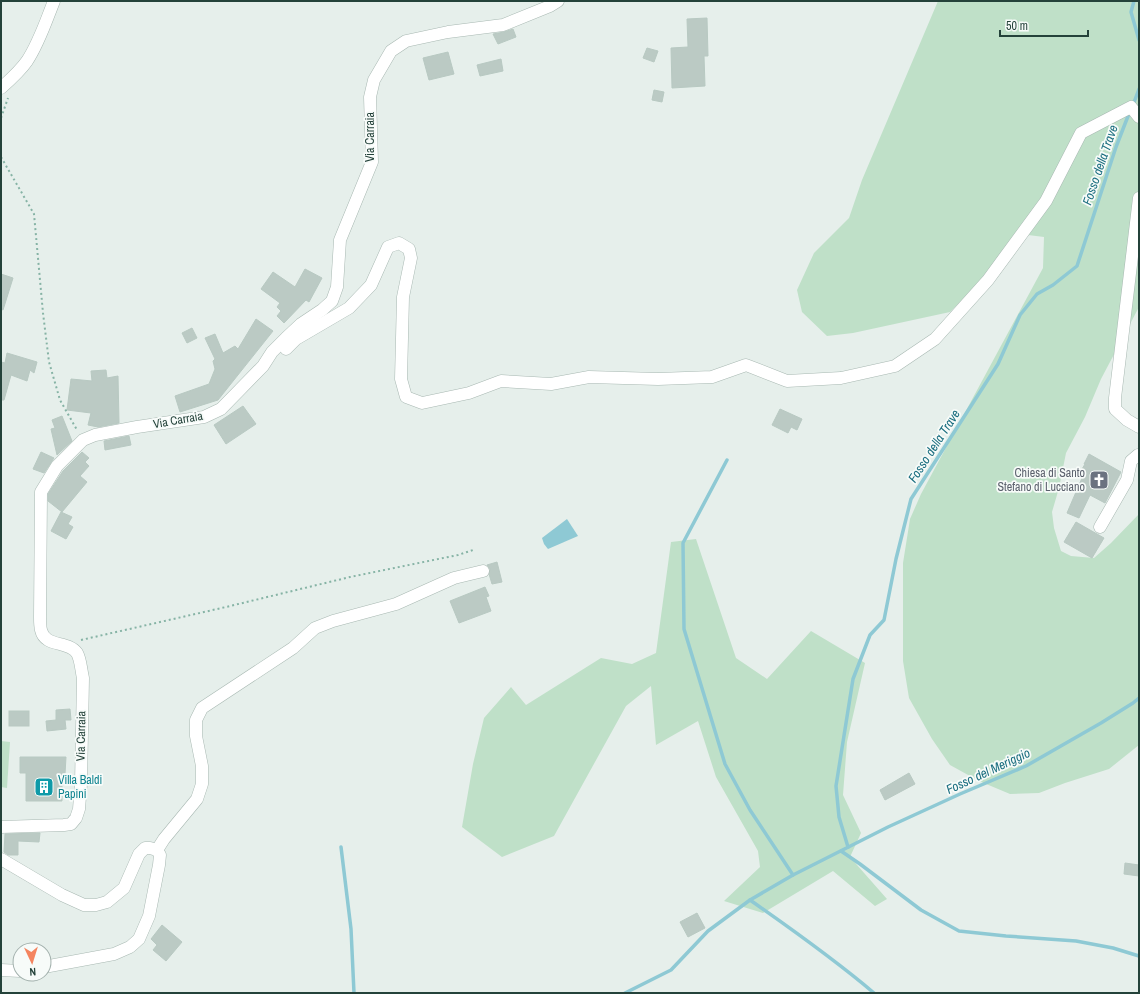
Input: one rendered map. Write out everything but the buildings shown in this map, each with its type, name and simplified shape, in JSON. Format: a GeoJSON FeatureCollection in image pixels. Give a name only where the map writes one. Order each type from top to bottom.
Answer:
{"type":"FeatureCollection","features":[{"type":"Feature","properties":{"kind":"street"},"geometry":{"type":"LineString","coordinates":[[1,88],[14,77],[36,46],[54,1]]}},
{"type":"Feature","properties":{"kind":"street","name":"Via Carraia"},"geometry":{"type":"LineString","coordinates":[[1,826],[71,824],[76,818],[79,809],[83,678],[80,662],[76,652],[69,647],[51,642],[45,638],[41,631],[40,617],[41,492],[57,466],[83,440],[94,435],[204,417],[221,409],[263,366],[272,352],[286,338],[301,324],[322,310],[332,301],[338,287],[340,240],[372,162],[370,97],[374,80],[391,51],[406,41],[448,32],[503,25],[550,6],[558,1]]}},
{"type":"Feature","properties":{"kind":"street"},"geometry":{"type":"LineString","coordinates":[[263,366],[278,357],[296,339],[349,308],[371,285],[388,247],[399,243],[409,249],[411,258],[403,297],[401,380],[406,397],[422,403],[469,393],[501,381],[551,384],[589,378],[658,379],[712,377],[746,365],[787,381],[842,378],[895,366],[935,339],[988,280],[1046,201],[1082,133],[1131,107],[1139,117]]}},
{"type":"Feature","properties":{"kind":"street"},"geometry":{"type":"LineString","coordinates":[[1139,198],[1115,398],[1115,409],[1127,420],[1139,427]]}},
{"type":"Feature","properties":{"kind":"street"},"geometry":{"type":"LineString","coordinates":[[1100,527],[1127,480],[1131,461],[1138,454]]}},
{"type":"Feature","properties":{"kind":"street"},"geometry":{"type":"LineString","coordinates":[[157,850],[164,839],[197,800],[202,784],[202,766],[196,736],[196,720],[202,708],[293,648],[315,628],[333,621],[396,604],[454,578],[483,571]]}},
{"type":"Feature","properties":{"kind":"street"},"geometry":{"type":"LineString","coordinates":[[1,859],[62,895],[84,905],[96,905],[107,902],[124,888],[140,854],[145,848],[157,850],[160,855],[149,916],[139,939],[130,947],[114,954],[52,966]]}},
{"type":"Feature","properties":{"kind":"street"},"geometry":{"type":"LineString","coordinates":[[1,970],[12,971]]}},
{"type":"Feature","properties":{"kind":"path"},"geometry":{"type":"LineString","coordinates":[[1,157],[34,214],[49,362],[60,400],[83,440]]}},
{"type":"Feature","properties":{"kind":"path"},"geometry":{"type":"LineString","coordinates":[[69,647],[76,641],[84,639],[350,577],[458,555],[473,550]]}},
{"type":"Feature","properties":{"kind":"green space"},"geometry":{"type":"Polygon","coordinates":[[[938,1],[1139,1],[1139,307],[1101,379],[1085,417],[1066,453],[1059,488],[1052,512],[1054,528],[1061,551],[1071,556],[1094,558],[1139,514],[1139,745],[1109,769],[1039,793],[1010,794],[979,781],[950,765],[932,739],[909,698],[903,661],[903,563],[910,519],[921,494],[1043,268],[1044,237],[1028,235],[950,312],[853,333],[827,336],[802,312],[797,290],[814,253],[849,218],[862,180],[938,1]]]}},
{"type":"Feature","properties":{"kind":"green space"},"geometry":{"type":"Polygon","coordinates":[[[696,539],[736,658],[767,679],[811,631],[865,663],[847,742],[843,795],[861,833],[850,857],[887,899],[875,906],[833,871],[763,913],[724,901],[760,867],[758,851],[716,777],[698,721],[656,745],[651,686],[626,706],[554,836],[502,857],[462,827],[473,764],[484,718],[511,687],[526,705],[601,658],[632,664],[656,653],[671,542],[696,539]]]}},
{"type":"Feature","properties":{"kind":"green space"},"geometry":{"type":"Polygon","coordinates":[[[1,741],[10,742],[7,788],[1,787],[1,741]]]}},
{"type":"Feature","properties":{"kind":"water"},"geometry":{"type":"Polygon","coordinates":[[[567,519],[578,536],[548,549],[542,538],[567,519]]]}},
{"type":"Feature","properties":{"kind":"waterway","name":"Fosso della Trave"},"geometry":{"type":"LineString","coordinates":[[1134,1],[1131,12],[1139,40]]}},
{"type":"Feature","properties":{"kind":"waterway","name":"Fosso della Trave"},"geometry":{"type":"LineString","coordinates":[[1133,105],[1139,89]]}},
{"type":"Feature","properties":{"kind":"waterway","name":"Fosso della Trave"},"geometry":{"type":"LineString","coordinates":[[848,847],[839,817],[836,786],[853,679],[870,635],[884,620],[896,559],[911,499],[998,364],[1020,315],[1037,294],[1053,285],[1077,266],[1116,147],[1130,111]]}},
{"type":"Feature","properties":{"kind":"waterway"},"geometry":{"type":"LineString","coordinates":[[727,460],[683,543],[684,629],[725,764],[750,810],[793,875]]}},
{"type":"Feature","properties":{"kind":"waterway","name":"Fosso del Meriggio"},"geometry":{"type":"LineString","coordinates":[[625,993],[671,970],[708,931],[750,900],[793,875],[888,827],[1026,766],[1101,723],[1139,698]]}},
{"type":"Feature","properties":{"kind":"waterway"},"geometry":{"type":"LineString","coordinates":[[341,847],[351,929],[354,993]]}},
{"type":"Feature","properties":{"kind":"waterway"},"geometry":{"type":"LineString","coordinates":[[841,851],[921,910],[959,931],[1076,941],[1113,948],[1139,956]]}},
{"type":"Feature","properties":{"kind":"waterway"},"geometry":{"type":"LineString","coordinates":[[750,900],[829,957],[874,993]]}},
{"type":"Feature","properties":{"kind":"place","name":"Chiesa di Santo Stefano di Lucciano"},"geometry":{"type":"Point","coordinates":[1099,480]}},
{"type":"Feature","properties":{"kind":"place","name":"Villa Baldi Papini"},"geometry":{"type":"Point","coordinates":[44,787]}}]}
